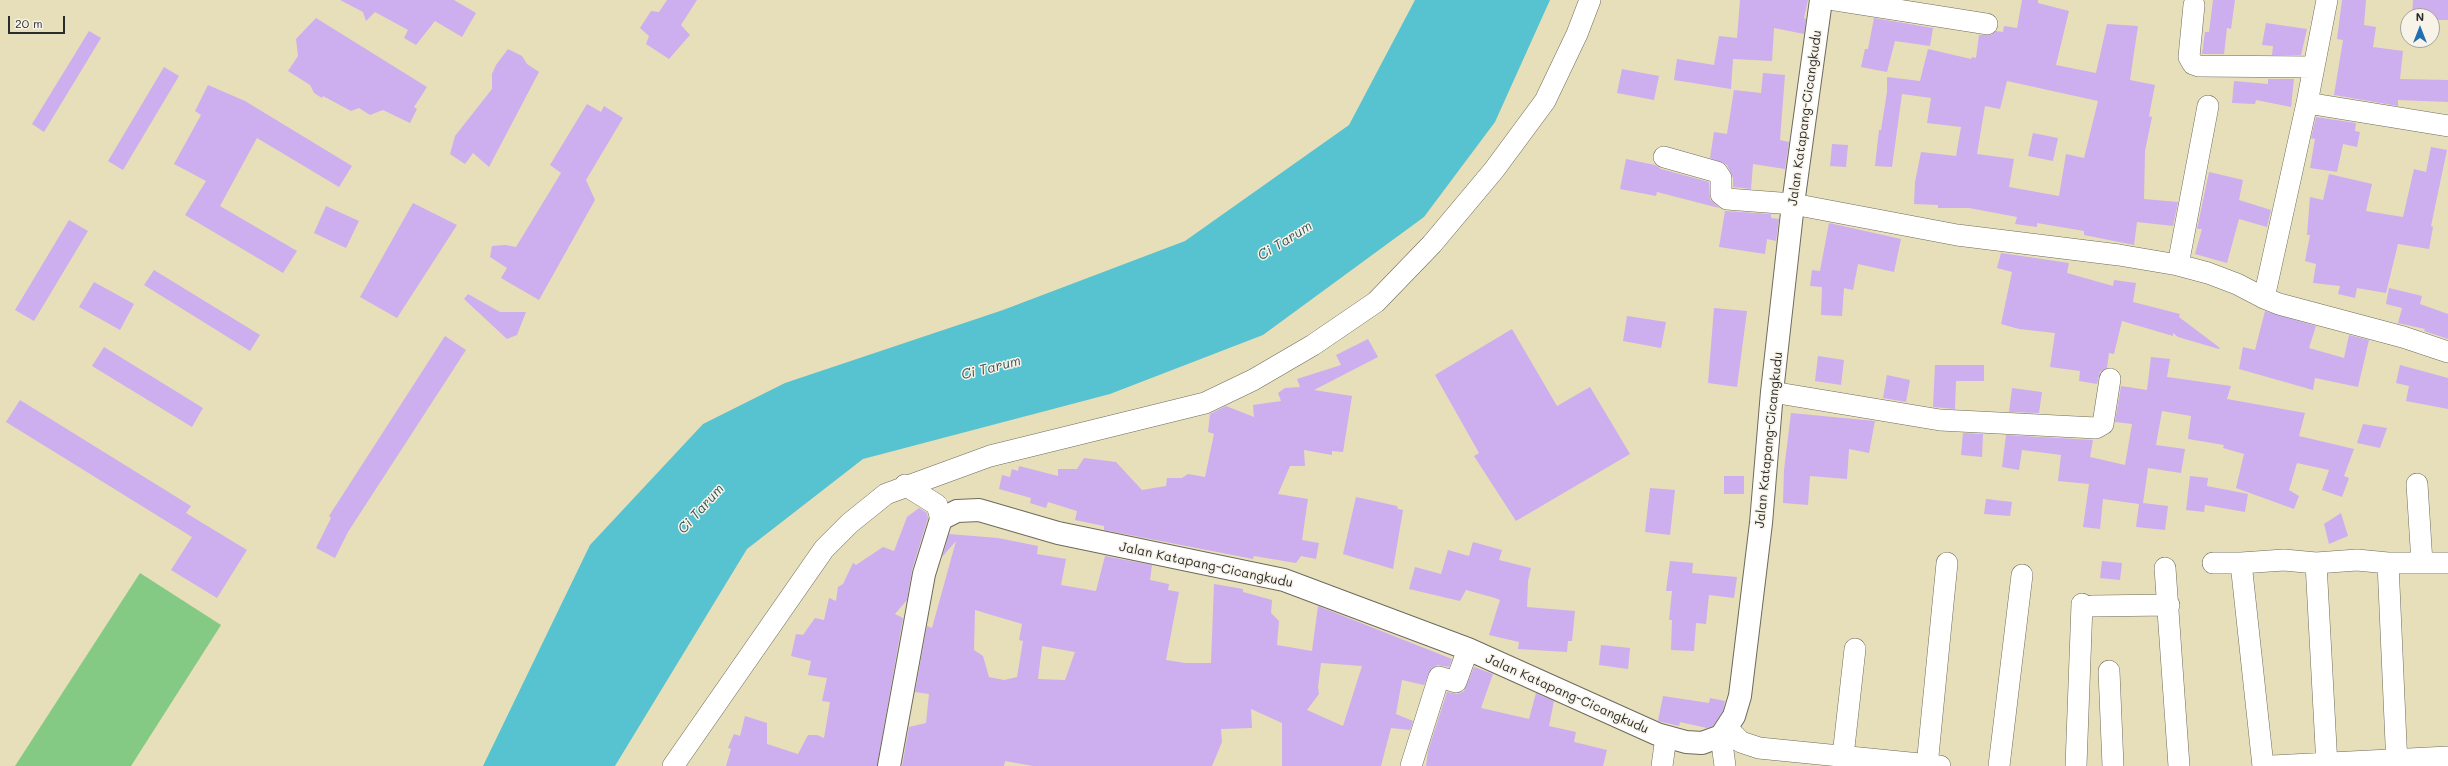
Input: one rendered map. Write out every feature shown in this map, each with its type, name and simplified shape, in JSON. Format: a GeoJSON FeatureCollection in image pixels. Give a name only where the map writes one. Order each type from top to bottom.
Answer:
{"type":"FeatureCollection","features":[{"type":"Feature","properties":{"kind":"street"},"geometry":{"type":"LineString","coordinates":[[673,766],[824,549],[870,505],[886,494],[906,485],[990,456],[1205,403],[1252,380],[1313,345],[1376,302],[1432,244],[1494,170],[1545,101],[1577,34],[1590,0]]}},
{"type":"Feature","properties":{"kind":"street","name":"Jalan Katapang-Cicangkudu"},"geometry":{"type":"LineString","coordinates":[[941,519],[957,511],[979,510],[1058,533],[1284,580],[1468,649],[1626,721],[1666,737],[1686,742],[1702,743],[1724,732],[1740,696],[1761,523],[1772,392],[1793,204],[1821,0]]}},
{"type":"Feature","properties":{"kind":"street"},"geometry":{"type":"LineString","coordinates":[[1834,0],[1988,24]]}},
{"type":"Feature","properties":{"kind":"street"},"geometry":{"type":"LineString","coordinates":[[2264,298],[2307,103],[2327,0]]}},
{"type":"Feature","properties":{"kind":"street"},"geometry":{"type":"LineString","coordinates":[[2194,5],[2190,57],[2193,64],[2199,66],[2313,67]]}},
{"type":"Feature","properties":{"kind":"street"},"geometry":{"type":"LineString","coordinates":[[2307,103],[2448,126]]}},
{"type":"Feature","properties":{"kind":"street"},"geometry":{"type":"LineString","coordinates":[[2178,266],[2208,106]]}},
{"type":"Feature","properties":{"kind":"street"},"geometry":{"type":"LineString","coordinates":[[1664,157],[1717,172],[1721,178],[1721,194],[1727,199],[1793,204],[1957,235],[2119,255],[2178,266],[2237,284],[2264,298],[2448,352]]}},
{"type":"Feature","properties":{"kind":"street"},"geometry":{"type":"LineString","coordinates":[[1772,392],[1940,420],[2096,428],[2103,424],[2110,379]]}},
{"type":"Feature","properties":{"kind":"street"},"geometry":{"type":"LineString","coordinates":[[2416,484],[2422,563]]}},
{"type":"Feature","properties":{"kind":"street"},"geometry":{"type":"LineString","coordinates":[[888,766],[924,574],[941,519],[937,505],[906,485]]}},
{"type":"Feature","properties":{"kind":"street"},"geometry":{"type":"LineString","coordinates":[[2213,563],[2284,560],[2316,563],[2357,560],[2388,563],[2448,564]]}},
{"type":"Feature","properties":{"kind":"street"},"geometry":{"type":"LineString","coordinates":[[1724,732],[1741,742],[1758,748],[1931,766],[1947,563]]}},
{"type":"Feature","properties":{"kind":"street"},"geometry":{"type":"LineString","coordinates":[[2241,563],[2263,766]]}},
{"type":"Feature","properties":{"kind":"street"},"geometry":{"type":"LineString","coordinates":[[2316,563],[2327,764]]}},
{"type":"Feature","properties":{"kind":"street"},"geometry":{"type":"LineString","coordinates":[[2388,563],[2397,763]]}},
{"type":"Feature","properties":{"kind":"street"},"geometry":{"type":"LineString","coordinates":[[2165,568],[2169,605],[2179,766]]}},
{"type":"Feature","properties":{"kind":"street"},"geometry":{"type":"LineString","coordinates":[[1999,766],[2022,575]]}},
{"type":"Feature","properties":{"kind":"street"},"geometry":{"type":"LineString","coordinates":[[2076,766],[2087,605],[2169,605]]}},
{"type":"Feature","properties":{"kind":"street"},"geometry":{"type":"LineString","coordinates":[[1411,766],[1439,676],[1456,682],[1468,649]]}},
{"type":"Feature","properties":{"kind":"street"},"geometry":{"type":"LineString","coordinates":[[1843,756],[1855,649]]}},
{"type":"Feature","properties":{"kind":"street"},"geometry":{"type":"LineString","coordinates":[[2109,671],[2113,766]]}},
{"type":"Feature","properties":{"kind":"street"},"geometry":{"type":"LineString","coordinates":[[1724,732],[1725,766]]}},
{"type":"Feature","properties":{"kind":"street"},"geometry":{"type":"LineString","coordinates":[[1662,766],[1666,737]]}},
{"type":"Feature","properties":{"kind":"street"},"geometry":{"type":"LineString","coordinates":[[2272,766],[2397,763],[2448,757]]}},
{"type":"Feature","properties":{"kind":"green space"},"geometry":{"type":"Polygon","coordinates":[[[140,573],[221,625],[131,766],[15,766],[140,573]]]}},
{"type":"Feature","properties":{"kind":"water","name":"Ci Tarum"},"geometry":{"type":"Polygon","coordinates":[[[1415,0],[1550,0],[1495,122],[1424,217],[1263,335],[1110,394],[863,459],[747,549],[615,766],[483,766],[590,545],[703,424],[785,383],[1003,310],[1185,241],[1349,125],[1415,0]]]}},
{"type":"Feature","properties":{"kind":"building"},"geometry":{"type":"Polygon","coordinates":[[[340,0],[454,0],[476,13],[462,37],[435,21],[416,45],[404,38],[408,30],[375,12],[366,21],[363,12],[340,0]]]}},
{"type":"Feature","properties":{"kind":"building"},"geometry":{"type":"Polygon","coordinates":[[[667,0],[697,0],[681,25],[690,35],[669,59],[646,44],[649,36],[640,28],[651,11],[659,12],[667,0]]]}},
{"type":"Feature","properties":{"kind":"building"},"geometry":{"type":"Polygon","coordinates":[[[1740,0],[1808,0],[1804,18],[1806,19],[1804,34],[1774,28],[1772,61],[1733,59],[1731,89],[1674,80],[1677,59],[1714,65],[1719,36],[1737,38],[1740,0]]]}},
{"type":"Feature","properties":{"kind":"building"},"geometry":{"type":"Polygon","coordinates":[[[2022,0],[2038,0],[2038,3],[2069,11],[2056,65],[2096,73],[2107,24],[2138,26],[2130,80],[2155,85],[2149,116],[2152,117],[2145,151],[2144,199],[2178,202],[2173,226],[2137,222],[2134,245],[2084,235],[2084,231],[2037,223],[2037,227],[2015,224],[2017,217],[1969,208],[1938,208],[1938,205],[1914,204],[1915,182],[1921,152],[1956,156],[1961,127],[1927,123],[1931,98],[1902,94],[1892,167],[1875,166],[1879,130],[1881,130],[1887,92],[1887,77],[1920,81],[1928,49],[1971,59],[1972,57],[1976,58],[1979,35],[1991,35],[1996,31],[2003,32],[2004,26],[2017,28],[2022,0]],[[2007,81],[2000,109],[1985,106],[1977,154],[2014,159],[2009,187],[2059,196],[2066,154],[2084,158],[2098,101],[2007,81]]]}},
{"type":"Feature","properties":{"kind":"building"},"geometry":{"type":"Polygon","coordinates":[[[2213,0],[2235,0],[2231,29],[2227,28],[2224,54],[2202,54],[2205,32],[2209,32],[2213,0]]]}},
{"type":"Feature","properties":{"kind":"building"},"geometry":{"type":"Polygon","coordinates":[[[2342,0],[2366,0],[2364,25],[2376,27],[2373,47],[2403,51],[2400,79],[2448,80],[2448,102],[2398,100],[2398,106],[2334,95],[2343,40],[2337,39],[2342,0]]]}},
{"type":"Feature","properties":{"kind":"building"},"geometry":{"type":"Polygon","coordinates":[[[2413,0],[2448,0],[2448,20],[2440,20],[2440,8],[2412,8],[2413,0]]]}},
{"type":"Feature","properties":{"kind":"building"},"geometry":{"type":"Polygon","coordinates":[[[316,18],[427,87],[414,107],[417,109],[410,123],[383,110],[370,115],[359,108],[351,111],[323,96],[322,98],[314,93],[310,85],[288,71],[298,56],[296,39],[316,18]]]}},
{"type":"Feature","properties":{"kind":"building"},"geometry":{"type":"Polygon","coordinates":[[[1874,18],[1933,28],[1930,46],[1895,41],[1887,72],[1861,67],[1865,49],[1868,49],[1874,18]]]}},
{"type":"Feature","properties":{"kind":"building"},"geometry":{"type":"Polygon","coordinates":[[[2266,23],[2307,29],[2301,55],[2272,55],[2273,46],[2262,45],[2266,23]]]}},
{"type":"Feature","properties":{"kind":"building"},"geometry":{"type":"Polygon","coordinates":[[[89,31],[101,38],[44,132],[32,124],[89,31]]]}},
{"type":"Feature","properties":{"kind":"building"},"geometry":{"type":"Polygon","coordinates":[[[508,49],[522,56],[527,64],[539,72],[489,167],[473,153],[465,164],[450,154],[455,136],[492,89],[492,74],[496,65],[508,49]]]}},
{"type":"Feature","properties":{"kind":"building"},"geometry":{"type":"Polygon","coordinates":[[[164,67],[179,76],[123,170],[108,161],[164,67]]]}},
{"type":"Feature","properties":{"kind":"building"},"geometry":{"type":"Polygon","coordinates":[[[1622,69],[1659,76],[1654,100],[1617,93],[1622,69]]]}},
{"type":"Feature","properties":{"kind":"building"},"geometry":{"type":"Polygon","coordinates":[[[1763,73],[1785,75],[1780,140],[1789,142],[1785,169],[1753,164],[1751,189],[1733,187],[1733,178],[1727,165],[1710,158],[1714,132],[1727,134],[1734,90],[1761,93],[1763,73]]]}},
{"type":"Feature","properties":{"kind":"building"},"geometry":{"type":"Polygon","coordinates":[[[2268,79],[2294,79],[2291,107],[2256,100],[2255,104],[2232,103],[2234,81],[2268,84],[2268,79]]]}},
{"type":"Feature","properties":{"kind":"building"},"geometry":{"type":"Polygon","coordinates":[[[208,85],[245,101],[352,166],[339,187],[257,138],[220,206],[297,251],[283,273],[185,215],[206,181],[174,164],[201,115],[195,111],[208,85]]]}},
{"type":"Feature","properties":{"kind":"building"},"geometry":{"type":"Polygon","coordinates":[[[587,104],[601,112],[604,106],[623,118],[586,180],[595,200],[539,300],[501,278],[507,268],[490,257],[492,246],[505,245],[516,247],[561,173],[550,165],[587,104]]]}},
{"type":"Feature","properties":{"kind":"building"},"geometry":{"type":"Polygon","coordinates":[[[2316,117],[2356,123],[2355,131],[2360,132],[2357,147],[2343,144],[2337,172],[2310,168],[2315,139],[2311,138],[2316,117]]]}},
{"type":"Feature","properties":{"kind":"building"},"geometry":{"type":"Polygon","coordinates":[[[2033,133],[2058,138],[2053,161],[2028,156],[2033,133]]]}},
{"type":"Feature","properties":{"kind":"building"},"geometry":{"type":"Polygon","coordinates":[[[1832,144],[1848,145],[1846,167],[1830,166],[1832,144]]]}},
{"type":"Feature","properties":{"kind":"building"},"geometry":{"type":"Polygon","coordinates":[[[2431,147],[2447,150],[2431,226],[2433,227],[2429,249],[2398,244],[2386,293],[2357,288],[2355,298],[2338,294],[2340,286],[2313,283],[2316,264],[2305,261],[2310,235],[2307,235],[2310,197],[2323,200],[2329,174],[2372,184],[2366,211],[2403,217],[2414,169],[2426,172],[2431,147]]]}},
{"type":"Feature","properties":{"kind":"building"},"geometry":{"type":"Polygon","coordinates":[[[1626,159],[1655,165],[1661,169],[1709,182],[1710,199],[1719,208],[1657,192],[1656,196],[1620,189],[1626,159]]]}},
{"type":"Feature","properties":{"kind":"building"},"geometry":{"type":"Polygon","coordinates":[[[2209,172],[2243,180],[2239,200],[2271,210],[2267,227],[2239,219],[2227,263],[2195,254],[2202,229],[2197,229],[2209,172]]]}},
{"type":"Feature","properties":{"kind":"building"},"geometry":{"type":"Polygon","coordinates":[[[413,203],[457,225],[397,318],[360,297],[413,203]]]}},
{"type":"Feature","properties":{"kind":"building"},"geometry":{"type":"Polygon","coordinates":[[[326,206],[359,221],[346,248],[314,233],[326,206]]]}},
{"type":"Feature","properties":{"kind":"building"},"geometry":{"type":"Polygon","coordinates":[[[1725,211],[1771,214],[1771,218],[1779,219],[1776,241],[1767,239],[1765,254],[1719,247],[1725,211]]]}},
{"type":"Feature","properties":{"kind":"building"},"geometry":{"type":"Polygon","coordinates":[[[69,220],[88,231],[34,321],[15,310],[69,220]]]}},
{"type":"Feature","properties":{"kind":"building"},"geometry":{"type":"Polygon","coordinates":[[[1829,223],[1901,239],[1894,272],[1858,264],[1853,290],[1844,288],[1842,316],[1821,315],[1822,287],[1810,286],[1812,270],[1820,271],[1829,223]]]}},
{"type":"Feature","properties":{"kind":"building"},"geometry":{"type":"Polygon","coordinates":[[[2001,253],[2069,263],[2067,273],[2113,286],[2114,280],[2136,283],[2133,302],[2180,314],[2179,317],[2220,348],[2219,349],[2178,337],[2173,333],[2173,336],[2122,321],[2114,354],[2109,353],[2107,368],[2100,372],[2097,384],[2079,381],[2080,371],[2050,367],[2055,333],[2019,329],[2001,324],[2012,272],[1997,268],[2001,253]]]}},
{"type":"Feature","properties":{"kind":"building"},"geometry":{"type":"Polygon","coordinates":[[[154,270],[260,335],[250,351],[144,285],[154,270]]]}},
{"type":"Feature","properties":{"kind":"building"},"geometry":{"type":"Polygon","coordinates":[[[94,282],[134,304],[120,330],[79,307],[94,282]]]}},
{"type":"Feature","properties":{"kind":"building"},"geometry":{"type":"Polygon","coordinates":[[[2389,288],[2422,296],[2420,304],[2448,314],[2448,339],[2424,331],[2425,329],[2398,323],[2402,308],[2386,304],[2389,288]]]}},
{"type":"Feature","properties":{"kind":"building"},"geometry":{"type":"Polygon","coordinates":[[[468,294],[500,312],[526,312],[517,335],[507,339],[464,299],[468,294]]]}},
{"type":"Feature","properties":{"kind":"building"},"geometry":{"type":"Polygon","coordinates":[[[1714,308],[1747,311],[1737,387],[1708,383],[1714,308]]]}},
{"type":"Feature","properties":{"kind":"building"},"geometry":{"type":"Polygon","coordinates":[[[2265,311],[2316,326],[2309,348],[2344,358],[2349,335],[2369,340],[2358,387],[2315,378],[2313,390],[2239,369],[2243,347],[2255,350],[2265,311]]]}},
{"type":"Feature","properties":{"kind":"building"},"geometry":{"type":"Polygon","coordinates":[[[1627,316],[1666,322],[1661,348],[1623,341],[1627,316]]]}},
{"type":"Feature","properties":{"kind":"building"},"geometry":{"type":"Polygon","coordinates":[[[1512,329],[1557,406],[1590,387],[1630,454],[1516,521],[1474,456],[1479,453],[1435,375],[1512,329]]]}},
{"type":"Feature","properties":{"kind":"building"},"geometry":{"type":"Polygon","coordinates":[[[445,336],[466,350],[348,532],[335,558],[316,548],[331,518],[329,516],[445,336]]]}},
{"type":"Feature","properties":{"kind":"building"},"geometry":{"type":"Polygon","coordinates":[[[1368,339],[1378,357],[1314,390],[1352,396],[1343,452],[1332,451],[1332,455],[1304,450],[1305,466],[1290,466],[1278,494],[1308,499],[1302,540],[1319,543],[1316,559],[1301,556],[1296,563],[1254,556],[1253,559],[1104,530],[1104,526],[1075,520],[1077,511],[1048,502],[1046,508],[1030,503],[1031,498],[999,489],[1002,475],[1010,477],[1012,469],[1018,471],[1019,466],[1058,476],[1058,469],[1077,469],[1084,458],[1116,462],[1142,490],[1166,486],[1167,478],[1182,478],[1188,474],[1205,477],[1214,434],[1208,432],[1210,414],[1226,406],[1254,417],[1253,405],[1281,401],[1278,393],[1285,388],[1300,387],[1297,379],[1341,365],[1336,355],[1368,339]]]}},
{"type":"Feature","properties":{"kind":"building"},"geometry":{"type":"Polygon","coordinates":[[[104,347],[203,408],[192,427],[92,366],[104,347]]]}},
{"type":"Feature","properties":{"kind":"building"},"geometry":{"type":"Polygon","coordinates":[[[1818,356],[1844,360],[1841,385],[1815,381],[1818,356]]]}},
{"type":"Feature","properties":{"kind":"building"},"geometry":{"type":"Polygon","coordinates":[[[2151,357],[2170,359],[2167,377],[2231,386],[2227,399],[2305,413],[2299,436],[2354,449],[2344,476],[2349,478],[2342,497],[2322,490],[2329,470],[2297,463],[2289,490],[2299,496],[2294,509],[2236,488],[2244,454],[2223,448],[2224,445],[2188,439],[2191,416],[2162,411],[2156,445],[2185,449],[2181,473],[2148,468],[2143,503],[2168,506],[2165,530],[2136,527],[2139,504],[2103,499],[2100,529],[2083,527],[2089,484],[2058,481],[2061,455],[2022,450],[2019,470],[2002,467],[2006,435],[2093,440],[2090,457],[2125,465],[2132,424],[2115,422],[2121,386],[2147,390],[2151,357]]]}},
{"type":"Feature","properties":{"kind":"building"},"geometry":{"type":"Polygon","coordinates":[[[1935,365],[1984,365],[1984,381],[1956,381],[1955,409],[1933,407],[1935,365]]]}},
{"type":"Feature","properties":{"kind":"building"},"geometry":{"type":"Polygon","coordinates":[[[2400,365],[2448,378],[2448,409],[2406,401],[2409,386],[2396,383],[2400,365]]]}},
{"type":"Feature","properties":{"kind":"building"},"geometry":{"type":"Polygon","coordinates":[[[1887,375],[1910,380],[1906,402],[1883,398],[1887,375]]]}},
{"type":"Feature","properties":{"kind":"building"},"geometry":{"type":"Polygon","coordinates":[[[2012,388],[2042,392],[2039,413],[2009,412],[2012,388]]]}},
{"type":"Feature","properties":{"kind":"building"},"geometry":{"type":"Polygon","coordinates":[[[20,400],[191,506],[186,513],[247,550],[217,598],[171,570],[192,537],[6,422],[20,400]]]}},
{"type":"Feature","properties":{"kind":"building"},"geometry":{"type":"Polygon","coordinates":[[[1791,413],[1875,421],[1869,453],[1849,449],[1847,479],[1810,476],[1808,505],[1783,503],[1784,470],[1791,413]]]}},
{"type":"Feature","properties":{"kind":"building"},"geometry":{"type":"Polygon","coordinates":[[[2363,424],[2387,428],[2380,448],[2357,443],[2363,424]]]}},
{"type":"Feature","properties":{"kind":"building"},"geometry":{"type":"Polygon","coordinates":[[[1963,433],[1983,434],[1982,457],[1961,455],[1963,433]]]}},
{"type":"Feature","properties":{"kind":"building"},"geometry":{"type":"Polygon","coordinates":[[[1724,476],[1744,476],[1744,494],[1724,494],[1724,476]]]}},
{"type":"Feature","properties":{"kind":"building"},"geometry":{"type":"Polygon","coordinates":[[[2190,476],[2208,478],[2207,486],[2248,494],[2245,512],[2205,505],[2204,512],[2186,510],[2190,476]]]}},
{"type":"Feature","properties":{"kind":"building"},"geometry":{"type":"Polygon","coordinates":[[[1650,488],[1675,490],[1670,535],[1645,532],[1650,488]]]}},
{"type":"Feature","properties":{"kind":"building"},"geometry":{"type":"Polygon","coordinates":[[[1356,497],[1397,506],[1398,509],[1403,510],[1393,569],[1343,554],[1356,497]]]}},
{"type":"Feature","properties":{"kind":"building"},"geometry":{"type":"Polygon","coordinates":[[[1986,499],[2012,502],[2010,516],[1984,514],[1986,499]]]}},
{"type":"Feature","properties":{"kind":"building"},"geometry":{"type":"Polygon","coordinates":[[[919,508],[927,513],[928,518],[912,570],[907,600],[895,614],[903,618],[877,766],[726,766],[731,749],[728,748],[734,734],[740,736],[745,716],[767,723],[767,744],[798,754],[808,735],[817,735],[824,738],[830,702],[822,701],[827,678],[808,675],[811,661],[791,656],[796,634],[803,635],[815,618],[824,620],[829,598],[836,601],[838,587],[843,584],[853,563],[856,565],[883,547],[894,551],[907,517],[919,508]]]}},
{"type":"Feature","properties":{"kind":"building"},"geometry":{"type":"Polygon","coordinates":[[[2341,513],[2348,536],[2329,544],[2324,524],[2341,513]]]}},
{"type":"Feature","properties":{"kind":"building"},"geometry":{"type":"Polygon","coordinates":[[[949,534],[998,538],[1038,546],[1037,554],[1066,559],[1061,585],[1096,591],[1105,556],[1152,565],[1150,580],[1169,584],[1168,590],[1179,592],[1166,660],[1185,663],[1211,663],[1214,584],[1243,589],[1243,592],[1272,600],[1271,613],[1279,621],[1277,645],[1312,651],[1318,606],[1452,659],[1449,667],[1437,665],[1431,669],[1424,685],[1402,680],[1396,714],[1413,721],[1410,730],[1391,728],[1381,766],[1282,766],[1282,723],[1251,709],[1252,728],[1221,729],[1222,742],[1212,766],[1033,766],[1005,761],[1004,766],[902,766],[909,727],[926,723],[929,694],[915,692],[927,626],[932,628],[956,541],[942,557],[949,534]],[[975,610],[974,650],[983,656],[989,677],[1004,680],[1017,677],[1023,641],[1019,640],[1022,624],[975,610]],[[1042,646],[1038,679],[1065,680],[1075,652],[1042,646]],[[1321,663],[1318,687],[1319,694],[1307,710],[1343,726],[1362,666],[1321,663]]]}},
{"type":"Feature","properties":{"kind":"building"},"geometry":{"type":"Polygon","coordinates":[[[1473,542],[1502,550],[1499,560],[1531,568],[1528,581],[1527,607],[1575,611],[1572,641],[1568,641],[1567,652],[1518,649],[1519,642],[1489,635],[1500,600],[1495,598],[1466,590],[1460,601],[1409,589],[1415,567],[1441,574],[1448,550],[1469,556],[1473,542]]]}},
{"type":"Feature","properties":{"kind":"building"},"geometry":{"type":"Polygon","coordinates":[[[1670,561],[1693,563],[1692,573],[1737,577],[1734,598],[1709,595],[1706,624],[1696,623],[1694,651],[1671,650],[1672,620],[1669,620],[1672,591],[1666,591],[1670,561]]]}},
{"type":"Feature","properties":{"kind":"building"},"geometry":{"type":"Polygon","coordinates":[[[2102,561],[2122,563],[2120,580],[2100,578],[2102,561]]]}},
{"type":"Feature","properties":{"kind":"building"},"geometry":{"type":"Polygon","coordinates":[[[1601,645],[1630,648],[1628,669],[1599,665],[1601,645]]]}},
{"type":"Feature","properties":{"kind":"building"},"geometry":{"type":"Polygon","coordinates":[[[1474,667],[1493,674],[1481,708],[1529,719],[1536,693],[1554,701],[1549,726],[1576,732],[1574,742],[1607,750],[1603,766],[1426,766],[1428,751],[1447,692],[1458,694],[1464,691],[1474,667]]]}},
{"type":"Feature","properties":{"kind":"building"},"geometry":{"type":"Polygon","coordinates":[[[1663,696],[1709,703],[1710,698],[1725,701],[1723,711],[1713,726],[1707,728],[1680,722],[1679,726],[1658,721],[1663,696]]]}}]}
